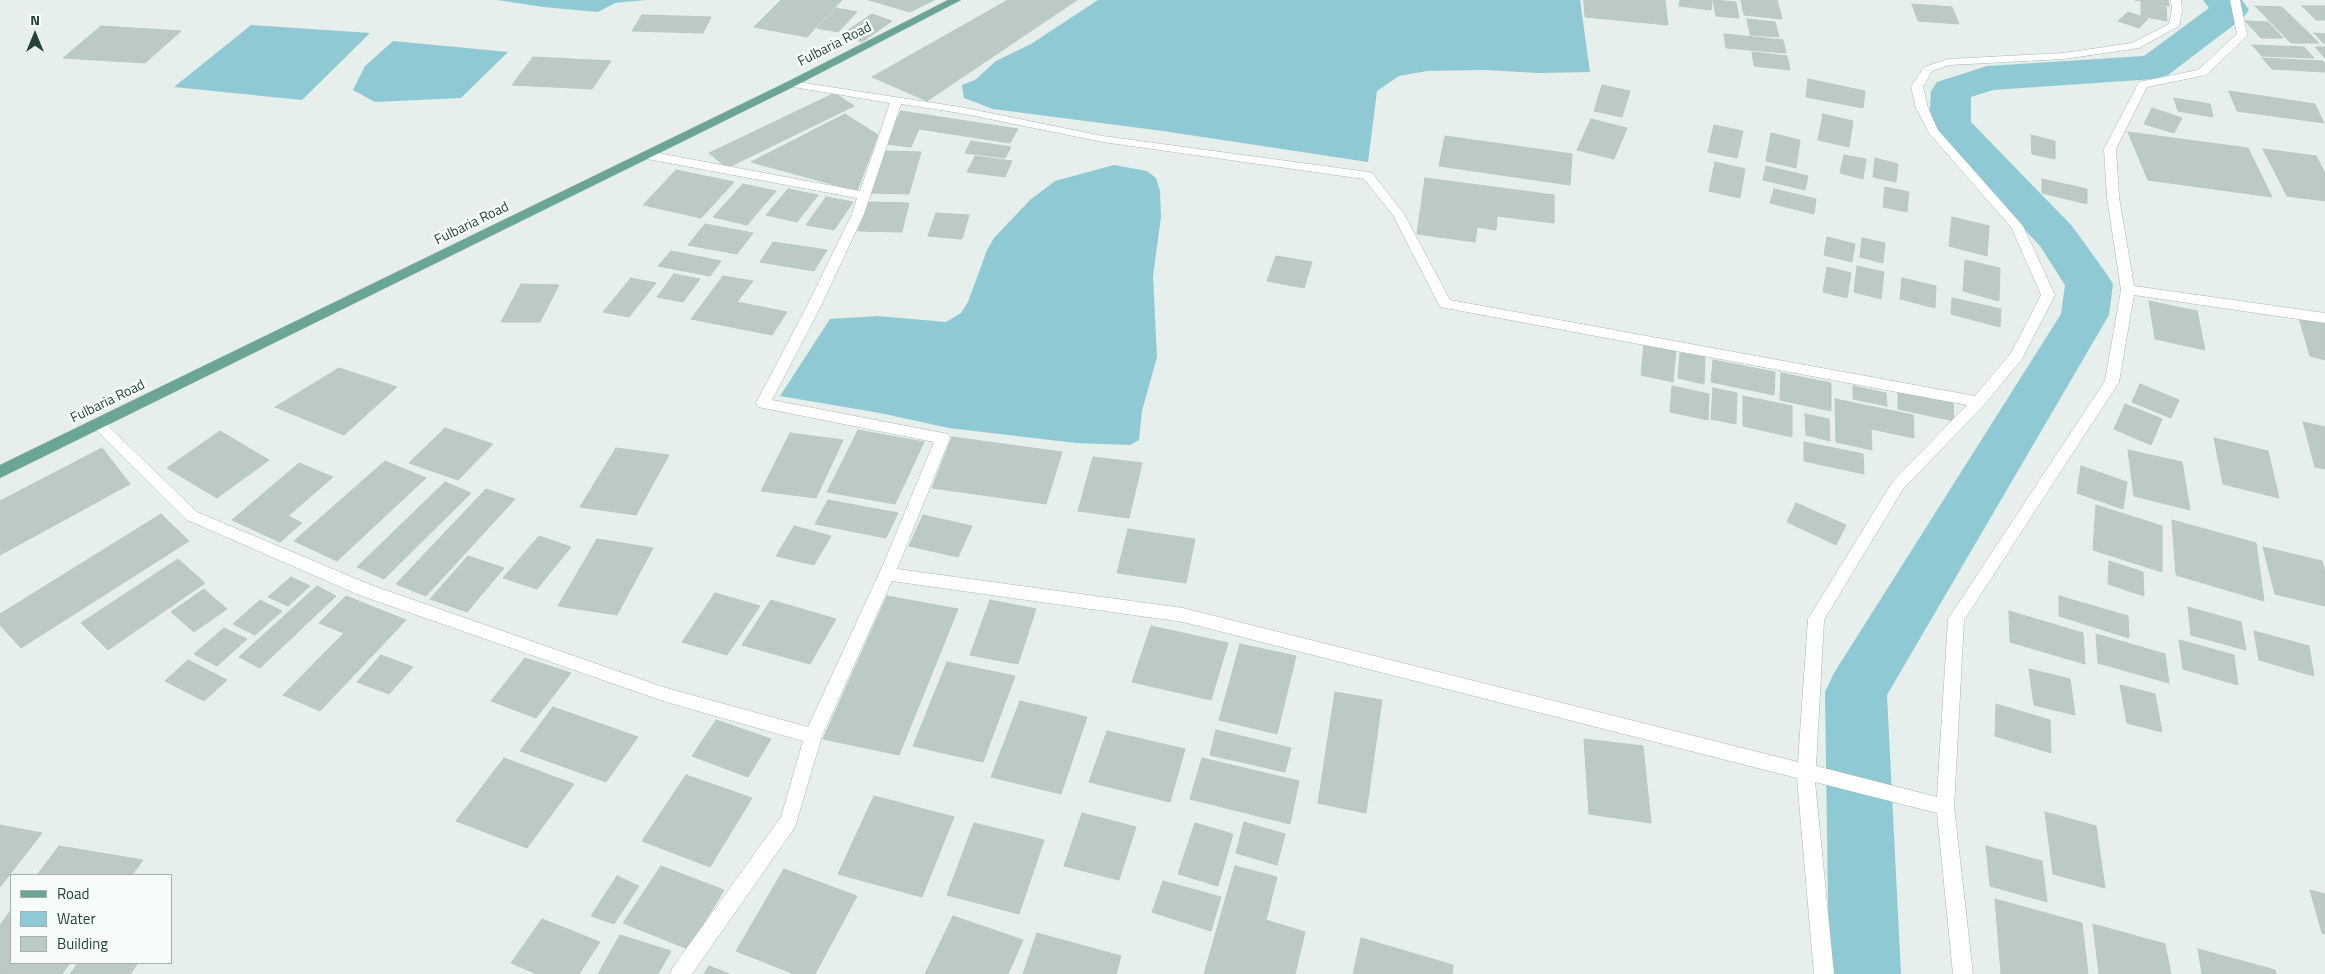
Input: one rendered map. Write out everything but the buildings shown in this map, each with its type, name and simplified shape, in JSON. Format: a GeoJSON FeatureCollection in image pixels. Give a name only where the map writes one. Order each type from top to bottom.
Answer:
{"type":"FeatureCollection","features":[{"type":"Feature","properties":{"kind":"main road","name":"Fulbaria Road"},"geometry":{"type":"LineString","coordinates":[[0,472],[791,84],[956,0]]}},
{"type":"Feature","properties":{"kind":"street"},"geometry":{"type":"LineString","coordinates":[[1824,974],[1806,772],[1816,619],[1898,485],[1978,402],[2017,356],[2048,295],[2018,226],[1933,131],[1922,108],[1917,87],[1928,69],[1948,62],[2064,56],[2134,46],[2174,26],[2177,10],[2176,0]]}},
{"type":"Feature","properties":{"kind":"street"},"geometry":{"type":"LineString","coordinates":[[1963,974],[1945,807],[1956,619],[2112,382],[2128,290],[2113,197],[2110,148],[2143,84],[2202,73],[2242,35],[2235,0]]}},
{"type":"Feature","properties":{"kind":"street"},"geometry":{"type":"LineString","coordinates":[[791,84],[960,110],[1104,139],[1368,176],[1398,214],[1445,304],[1978,402]]}},
{"type":"Feature","properties":{"kind":"street"},"geometry":{"type":"LineString","coordinates":[[680,974],[789,821],[813,736],[887,574],[943,438],[763,403],[813,308],[858,214],[896,101]]}},
{"type":"Feature","properties":{"kind":"street"},"geometry":{"type":"LineString","coordinates":[[647,155],[864,196]]}},
{"type":"Feature","properties":{"kind":"street"},"geometry":{"type":"LineString","coordinates":[[2128,290],[2325,318]]}},
{"type":"Feature","properties":{"kind":"street"},"geometry":{"type":"LineString","coordinates":[[97,424],[192,516],[365,590],[663,694],[813,736]]}},
{"type":"Feature","properties":{"kind":"street"},"geometry":{"type":"LineString","coordinates":[[887,574],[1183,616],[1945,807]]}},
{"type":"Feature","properties":{"kind":"water"},"geometry":{"type":"Polygon","coordinates":[[[497,0],[646,0],[615,3],[598,12],[543,7],[497,0]]]}},
{"type":"Feature","properties":{"kind":"water"},"geometry":{"type":"Polygon","coordinates":[[[1098,0],[1580,0],[1590,72],[1427,71],[1399,76],[1377,91],[1368,162],[1163,131],[993,109],[964,98],[962,85],[975,80],[996,61],[1031,44],[1098,0]]]}},
{"type":"Feature","properties":{"kind":"water"},"geometry":{"type":"Polygon","coordinates":[[[251,25],[370,33],[302,100],[174,87],[251,25]]]}},
{"type":"Feature","properties":{"kind":"water"},"geometry":{"type":"Polygon","coordinates":[[[393,41],[508,52],[461,98],[375,102],[353,90],[365,66],[393,41]]]}},
{"type":"Feature","properties":{"kind":"water"},"geometry":{"type":"Polygon","coordinates":[[[1114,165],[1147,171],[1156,178],[1160,191],[1161,217],[1153,276],[1157,357],[1142,411],[1139,440],[1130,445],[1076,443],[949,428],[880,413],[780,396],[830,319],[878,316],[946,322],[961,313],[968,302],[987,250],[994,238],[1030,200],[1055,181],[1114,165]]]}},
{"type":"Feature","properties":{"kind":"waterway"},"geometry":{"type":"LineString","coordinates":[[1865,974],[1856,692],[2085,315],[2089,284],[2056,236],[1950,125],[1951,91],[1987,78],[2154,67],[2230,10],[2222,0]]}}]}
